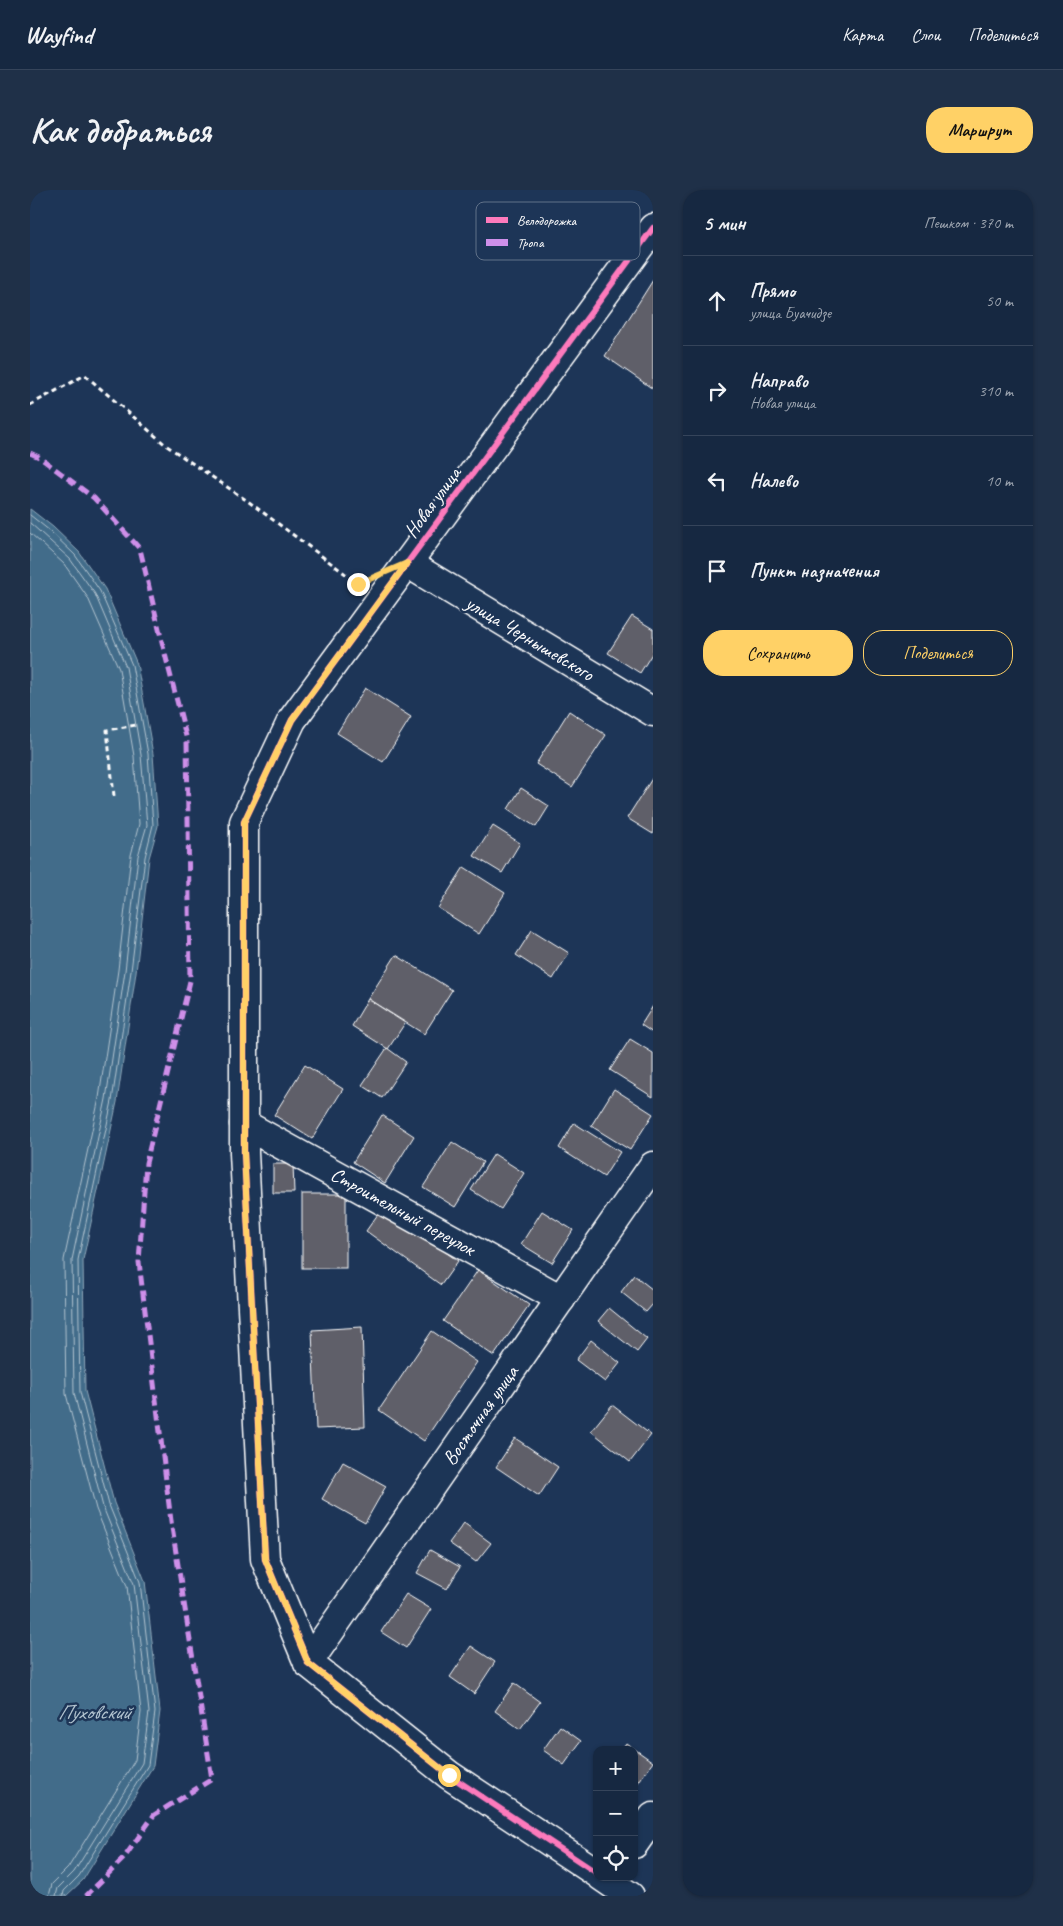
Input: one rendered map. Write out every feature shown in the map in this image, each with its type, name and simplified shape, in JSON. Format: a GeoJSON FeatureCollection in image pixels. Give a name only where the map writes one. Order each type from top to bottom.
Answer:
{"type":"FeatureCollection","features":[{"type":"Feature","properties":{"kind":"street","name":"Новая улица"},"geometry":{"type":"LineString","coordinates":[[640,246],[653,228]]}},
{"type":"Feature","properties":{"kind":"street","name":"Новая улица"},"geometry":{"type":"LineString","coordinates":[[308,1663],[265,1559],[244,1124],[244,822],[292,720],[630,260]]}},
{"type":"Feature","properties":{"kind":"street","name":"улица Чернышевского"},"geometry":{"type":"LineString","coordinates":[[407,563],[653,712]]}},
{"type":"Feature","properties":{"kind":"street","name":"Строительный переулок"},"geometry":{"type":"LineString","coordinates":[[244,1124],[561,1299]]}},
{"type":"Feature","properties":{"kind":"street","name":"Восточная улица"},"geometry":{"type":"LineString","coordinates":[[308,1663],[653,1166]]}},
{"type":"Feature","properties":{"kind":"street"},"geometry":{"type":"LineString","coordinates":[[308,1663],[449,1775],[593,1870]]}},
{"type":"Feature","properties":{"kind":"street"},"geometry":{"type":"LineString","coordinates":[[638,1838],[653,1816]]}},
{"type":"Feature","properties":{"kind":"path"},"geometry":{"type":"LineString","coordinates":[[30,404],[86,375],[167,446],[249,502],[358,584],[367,580]]}},
{"type":"Feature","properties":{"kind":"path"},"geometry":{"type":"LineString","coordinates":[[114,796],[107,730],[136,725]]}},
{"type":"Feature","properties":{"kind":"water","name":"Пуховский"},"geometry":{"type":"Polygon","coordinates":[[[30,509],[53,527],[79,552],[105,589],[137,664],[153,754],[158,826],[149,858],[136,972],[117,1102],[83,1260],[85,1391],[114,1503],[145,1581],[160,1711],[153,1766],[83,1880],[66,1896],[30,1896],[30,509]]]}},
{"type":"Feature","properties":{"kind":"building"},"geometry":{"type":"Polygon","coordinates":[[[653,280],[653,389],[605,356],[653,280]]]}},
{"type":"Feature","properties":{"kind":"building"},"geometry":{"type":"Polygon","coordinates":[[[632,616],[653,629],[653,652],[640,673],[608,653],[632,616]]]}},
{"type":"Feature","properties":{"kind":"building"},"geometry":{"type":"Polygon","coordinates":[[[365,688],[411,717],[383,762],[337,733],[365,688]]]}},
{"type":"Feature","properties":{"kind":"building"},"geometry":{"type":"Polygon","coordinates":[[[569,711],[606,735],[572,787],[536,764],[569,711]]]}},
{"type":"Feature","properties":{"kind":"building"},"geometry":{"type":"Polygon","coordinates":[[[653,777],[653,834],[627,818],[653,777]]]}},
{"type":"Feature","properties":{"kind":"building"},"geometry":{"type":"Polygon","coordinates":[[[521,788],[549,806],[536,827],[508,809],[521,788]]]}},
{"type":"Feature","properties":{"kind":"building"},"geometry":{"type":"Polygon","coordinates":[[[493,826],[520,843],[502,873],[474,856],[493,826]]]}},
{"type":"Feature","properties":{"kind":"building"},"geometry":{"type":"Polygon","coordinates":[[[464,867],[505,893],[479,934],[438,908],[464,867]]]}},
{"type":"Feature","properties":{"kind":"building"},"geometry":{"type":"Polygon","coordinates":[[[532,930],[569,953],[553,979],[516,955],[532,930]]]}},
{"type":"Feature","properties":{"kind":"building"},"geometry":{"type":"Polygon","coordinates":[[[396,955],[452,990],[424,1034],[368,999],[396,955]]]}},
{"type":"Feature","properties":{"kind":"building"},"geometry":{"type":"Polygon","coordinates":[[[368,999],[405,1023],[388,1049],[352,1026],[368,999]]]}},
{"type":"Feature","properties":{"kind":"building"},"geometry":{"type":"Polygon","coordinates":[[[653,1006],[653,1033],[641,1025],[653,1006]]]}},
{"type":"Feature","properties":{"kind":"building"},"geometry":{"type":"Polygon","coordinates":[[[630,1039],[653,1053],[653,1097],[610,1070],[630,1039]]]}},
{"type":"Feature","properties":{"kind":"building"},"geometry":{"type":"Polygon","coordinates":[[[387,1048],[406,1062],[382,1098],[362,1085],[387,1048]]]}},
{"type":"Feature","properties":{"kind":"building"},"geometry":{"type":"Polygon","coordinates":[[[305,1065],[343,1089],[312,1139],[274,1115],[305,1065]]]}},
{"type":"Feature","properties":{"kind":"building"},"geometry":{"type":"Polygon","coordinates":[[[614,1089],[653,1114],[630,1150],[591,1126],[614,1089]]]}},
{"type":"Feature","properties":{"kind":"building"},"geometry":{"type":"Polygon","coordinates":[[[382,1115],[414,1136],[385,1183],[353,1162],[382,1115]]]}},
{"type":"Feature","properties":{"kind":"building"},"geometry":{"type":"Polygon","coordinates":[[[574,1123],[620,1152],[604,1177],[559,1148],[574,1123]]]}},
{"type":"Feature","properties":{"kind":"building"},"geometry":{"type":"Polygon","coordinates":[[[452,1142],[483,1162],[455,1207],[423,1187],[452,1142]]]}},
{"type":"Feature","properties":{"kind":"building"},"geometry":{"type":"Polygon","coordinates":[[[494,1154],[524,1173],[501,1209],[471,1190],[494,1154]]]}},
{"type":"Feature","properties":{"kind":"building"},"geometry":{"type":"Polygon","coordinates":[[[273,1164],[293,1164],[294,1193],[273,1193],[273,1164]]]}},
{"type":"Feature","properties":{"kind":"building"},"geometry":{"type":"Polygon","coordinates":[[[302,1194],[346,1194],[346,1268],[302,1268],[302,1194]]]}},
{"type":"Feature","properties":{"kind":"building"},"geometry":{"type":"Polygon","coordinates":[[[383,1207],[458,1261],[441,1285],[366,1231],[383,1207]]]}},
{"type":"Feature","properties":{"kind":"building"},"geometry":{"type":"Polygon","coordinates":[[[542,1211],[573,1230],[552,1263],[521,1244],[542,1211]]]}},
{"type":"Feature","properties":{"kind":"building"},"geometry":{"type":"Polygon","coordinates":[[[478,1270],[529,1305],[494,1356],[443,1321],[478,1270]]]}},
{"type":"Feature","properties":{"kind":"building"},"geometry":{"type":"Polygon","coordinates":[[[634,1275],[653,1290],[653,1304],[646,1312],[621,1292],[634,1275]]]}},
{"type":"Feature","properties":{"kind":"building"},"geometry":{"type":"Polygon","coordinates":[[[609,1308],[647,1339],[637,1352],[598,1321],[609,1308]]]}},
{"type":"Feature","properties":{"kind":"building"},"geometry":{"type":"Polygon","coordinates":[[[362,1327],[365,1427],[316,1429],[312,1330],[362,1327]]]}},
{"type":"Feature","properties":{"kind":"building"},"geometry":{"type":"Polygon","coordinates":[[[432,1331],[477,1362],[424,1441],[379,1410],[432,1331]]]}},
{"type":"Feature","properties":{"kind":"building"},"geometry":{"type":"Polygon","coordinates":[[[591,1340],[620,1363],[605,1382],[576,1360],[591,1340]]]}},
{"type":"Feature","properties":{"kind":"building"},"geometry":{"type":"Polygon","coordinates":[[[612,1405],[651,1435],[630,1462],[591,1431],[612,1405]]]}},
{"type":"Feature","properties":{"kind":"building"},"geometry":{"type":"Polygon","coordinates":[[[515,1438],[558,1467],[539,1496],[496,1467],[515,1438]]]}},
{"type":"Feature","properties":{"kind":"building"},"geometry":{"type":"Polygon","coordinates":[[[343,1462],[386,1486],[365,1523],[322,1499],[343,1462]]]}},
{"type":"Feature","properties":{"kind":"building"},"geometry":{"type":"Polygon","coordinates":[[[464,1523],[491,1543],[476,1562],[449,1543],[464,1523]]]}},
{"type":"Feature","properties":{"kind":"building"},"geometry":{"type":"Polygon","coordinates":[[[430,1550],[460,1567],[447,1589],[417,1573],[430,1550]]]}},
{"type":"Feature","properties":{"kind":"building"},"geometry":{"type":"Polygon","coordinates":[[[406,1594],[431,1609],[406,1648],[381,1632],[406,1594]]]}},
{"type":"Feature","properties":{"kind":"building"},"geometry":{"type":"Polygon","coordinates":[[[471,1646],[495,1662],[474,1694],[450,1677],[471,1646]]]}},
{"type":"Feature","properties":{"kind":"building"},"geometry":{"type":"Polygon","coordinates":[[[514,1683],[540,1702],[520,1729],[495,1711],[514,1683]]]}},
{"type":"Feature","properties":{"kind":"building"},"geometry":{"type":"Polygon","coordinates":[[[560,1726],[581,1741],[564,1765],[543,1750],[560,1726]]]}},
{"type":"Feature","properties":{"kind":"building"},"geometry":{"type":"Polygon","coordinates":[[[638,1751],[653,1762],[638,1783],[638,1751]]]}},
{"type":"Feature","properties":{"kind":"marked path"},"geometry":{"type":"LineString","coordinates":[[30,453],[39,457],[94,498],[140,549],[187,740],[190,981],[146,1163],[139,1262],[171,1521],[212,1779],[154,1815],[124,1858],[86,1896]]}},
{"type":"Feature","properties":{"kind":"cycle path"},"geometry":{"type":"LineString","coordinates":[[640,246],[653,228]]}},
{"type":"Feature","properties":{"kind":"cycle path"},"geometry":{"type":"LineString","coordinates":[[593,1870],[449,1775],[308,1663],[265,1559],[244,1153],[244,822],[292,720],[630,260]]}},
{"type":"Feature","properties":{"kind":"route"},"geometry":{"type":"LineString","coordinates":[[358,584],[407,563],[292,720],[244,822],[244,1153],[265,1559],[308,1663],[449,1775]]}}]}
